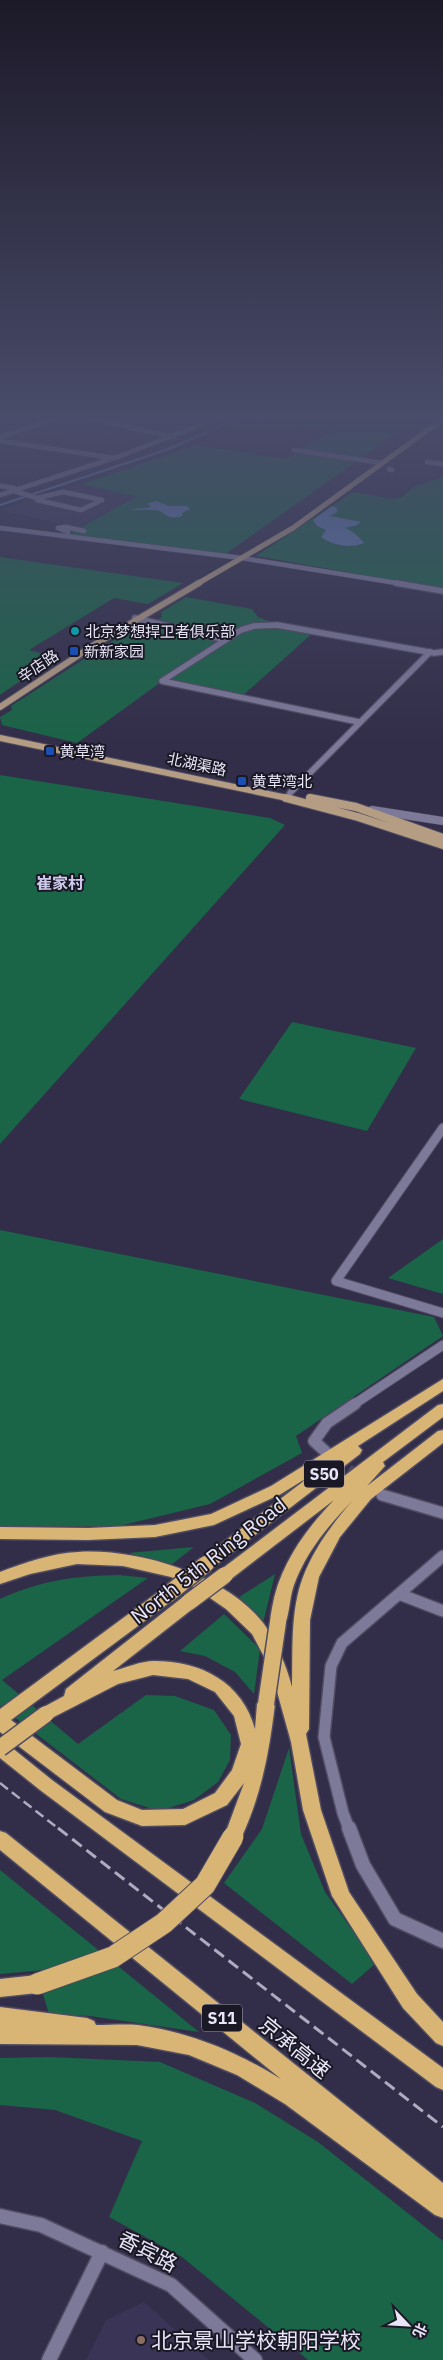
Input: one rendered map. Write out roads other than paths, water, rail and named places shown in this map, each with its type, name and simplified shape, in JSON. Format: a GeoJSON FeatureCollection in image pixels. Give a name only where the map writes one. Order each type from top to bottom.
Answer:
{"type":"FeatureCollection","features":[{"type":"Feature","properties":{"kind":"highway","name":"North 5th Ring Road"},"geometry":{"type":"LineString","coordinates":[[0,1720],[443,1384]]}},
{"type":"Feature","properties":{"kind":"highway"},"geometry":{"type":"LineString","coordinates":[[0,1533],[88,1534],[155,1531],[214,1519],[276,1490],[426,1396]]}},
{"type":"Feature","properties":{"kind":"highway","name":"North 5th Ring Road"},"geometry":{"type":"LineString","coordinates":[[0,1748],[443,1409]]}},
{"type":"Feature","properties":{"kind":"highway"},"geometry":{"type":"LineString","coordinates":[[0,1988],[36,1984],[113,1957],[164,1924],[205,1884],[233,1837],[251,1789],[261,1750],[278,1622],[285,1587],[304,1546],[336,1509],[412,1432]]}},
{"type":"Feature","properties":{"kind":"highway"},"geometry":{"type":"LineString","coordinates":[[300,1742],[302,1620],[311,1576],[334,1533],[366,1495],[443,1436]]}},
{"type":"Feature","properties":{"kind":"highway"},"geometry":{"type":"LineString","coordinates":[[0,1578],[29,1568],[77,1558],[123,1560],[174,1572],[203,1585],[232,1604],[258,1629],[279,1670],[300,1742],[312,1810],[341,1896],[410,2001],[443,2036]]}},
{"type":"Feature","properties":{"kind":"highway"},"geometry":{"type":"LineString","coordinates":[[0,1720],[111,1806],[142,1818],[185,1816],[221,1799],[240,1774],[250,1744],[242,1713],[221,1687],[190,1672],[153,1668],[114,1678],[46,1714]]}},
{"type":"Feature","properties":{"kind":"highway"},"geometry":{"type":"LineString","coordinates":[[0,1748],[46,1785],[443,2080]]}},
{"type":"Feature","properties":{"kind":"highway","name":"京承高速"},"geometry":{"type":"LineString","coordinates":[[0,1839],[443,2197]]}},
{"type":"Feature","properties":{"kind":"highway"},"geometry":{"type":"LineString","coordinates":[[0,2017],[137,2035],[189,2045],[244,2068],[292,2097],[443,2207]]}},
{"type":"Feature","properties":{"kind":"highway"},"geometry":{"type":"LineString","coordinates":[[0,2034],[137,2035]]}},
{"type":"Feature","properties":{"kind":"main road","name":"辛店路"},"geometry":{"type":"LineString","coordinates":[[0,702],[84,648],[300,523]]}},
{"type":"Feature","properties":{"kind":"main road","name":"辛店路"},"geometry":{"type":"LineString","coordinates":[[0,707],[136,619]]}},
{"type":"Feature","properties":{"kind":"main road","name":"北湖渠路"},"geometry":{"type":"LineString","coordinates":[[0,734],[356,807],[443,838]]}},
{"type":"Feature","properties":{"kind":"main road","name":"北湖渠路"},"geometry":{"type":"LineString","coordinates":[[0,738],[32,743],[302,801],[358,817],[443,846]]}},
{"type":"Feature","properties":{"kind":"street"},"geometry":{"type":"LineString","coordinates":[[82,538],[85,536],[58,528],[66,527],[84,531]]}},
{"type":"Feature","properties":{"kind":"street"},"geometry":{"type":"LineString","coordinates":[[0,528],[240,558],[443,591]]}},
{"type":"Feature","properties":{"kind":"street"},"geometry":{"type":"LineString","coordinates":[[136,619],[224,641]]}},
{"type":"Feature","properties":{"kind":"street"},"geometry":{"type":"LineString","coordinates":[[358,722],[162,681],[247,627],[270,624],[430,652],[443,652]]}},
{"type":"Feature","properties":{"kind":"street"},"geometry":{"type":"LineString","coordinates":[[290,793],[358,722],[365,719],[430,652]]}},
{"type":"Feature","properties":{"kind":"street"},"geometry":{"type":"LineString","coordinates":[[356,807],[443,821]]}},
{"type":"Feature","properties":{"kind":"street"},"geometry":{"type":"LineString","coordinates":[[443,1128],[336,1281],[443,1313]]}},
{"type":"Feature","properties":{"kind":"street"},"geometry":{"type":"LineString","coordinates":[[327,1453],[314,1441],[327,1423],[443,1345]]}},
{"type":"Feature","properties":{"kind":"street"},"geometry":{"type":"LineString","coordinates":[[382,1495],[443,1513]]}},
{"type":"Feature","properties":{"kind":"street"},"geometry":{"type":"LineString","coordinates":[[442,1557],[342,1643],[330,1666],[324,1736],[343,1813],[363,1864],[395,1919],[443,1941]]}},
{"type":"Feature","properties":{"kind":"street"},"geometry":{"type":"LineString","coordinates":[[399,1594],[443,1612]]}},
{"type":"Feature","properties":{"kind":"street","name":"香宾路"},"geometry":{"type":"LineString","coordinates":[[0,2216],[41,2224],[171,2285],[255,2360]]}},
{"type":"Feature","properties":{"kind":"street"},"geometry":{"type":"LineString","coordinates":[[49,2360],[102,2252]]}},
{"type":"Feature","properties":{"kind":"water"},"geometry":{"type":"Polygon","coordinates":[[[315,523],[359,523],[345,528],[356,534],[364,543],[353,546],[331,542],[321,537],[326,530],[315,523]]]}},
{"type":"Feature","properties":{"kind":"tunnel"},"geometry":{"type":"LineString","coordinates":[[335,1460],[359,1477]]}},
{"type":"Feature","properties":{"kind":"railway"},"geometry":{"type":"LineString","coordinates":[[0,1783],[59,1829]]}},
{"type":"Feature","properties":{"kind":"railway"},"geometry":{"type":"LineString","coordinates":[[58,1828],[443,2127]]}},
{"type":"Feature","properties":{"kind":"place","name":"北京梦想捍卫者俱乐部"},"geometry":{"type":"Point","coordinates":[75,631]}},
{"type":"Feature","properties":{"kind":"place","name":"新新家园"},"geometry":{"type":"Point","coordinates":[74,651]}},
{"type":"Feature","properties":{"kind":"place","name":"黄草湾"},"geometry":{"type":"Point","coordinates":[50,751]}},
{"type":"Feature","properties":{"kind":"place","name":"黄草湾北"},"geometry":{"type":"Point","coordinates":[242,781]}},
{"type":"Feature","properties":{"kind":"place","name":"北京景山学校朝阳学校"},"geometry":{"type":"Point","coordinates":[141,2340]}},
{"type":"Feature","properties":{"kind":"district","name":"崔家村"},"geometry":{"type":"Point","coordinates":[60,883]}}]}
